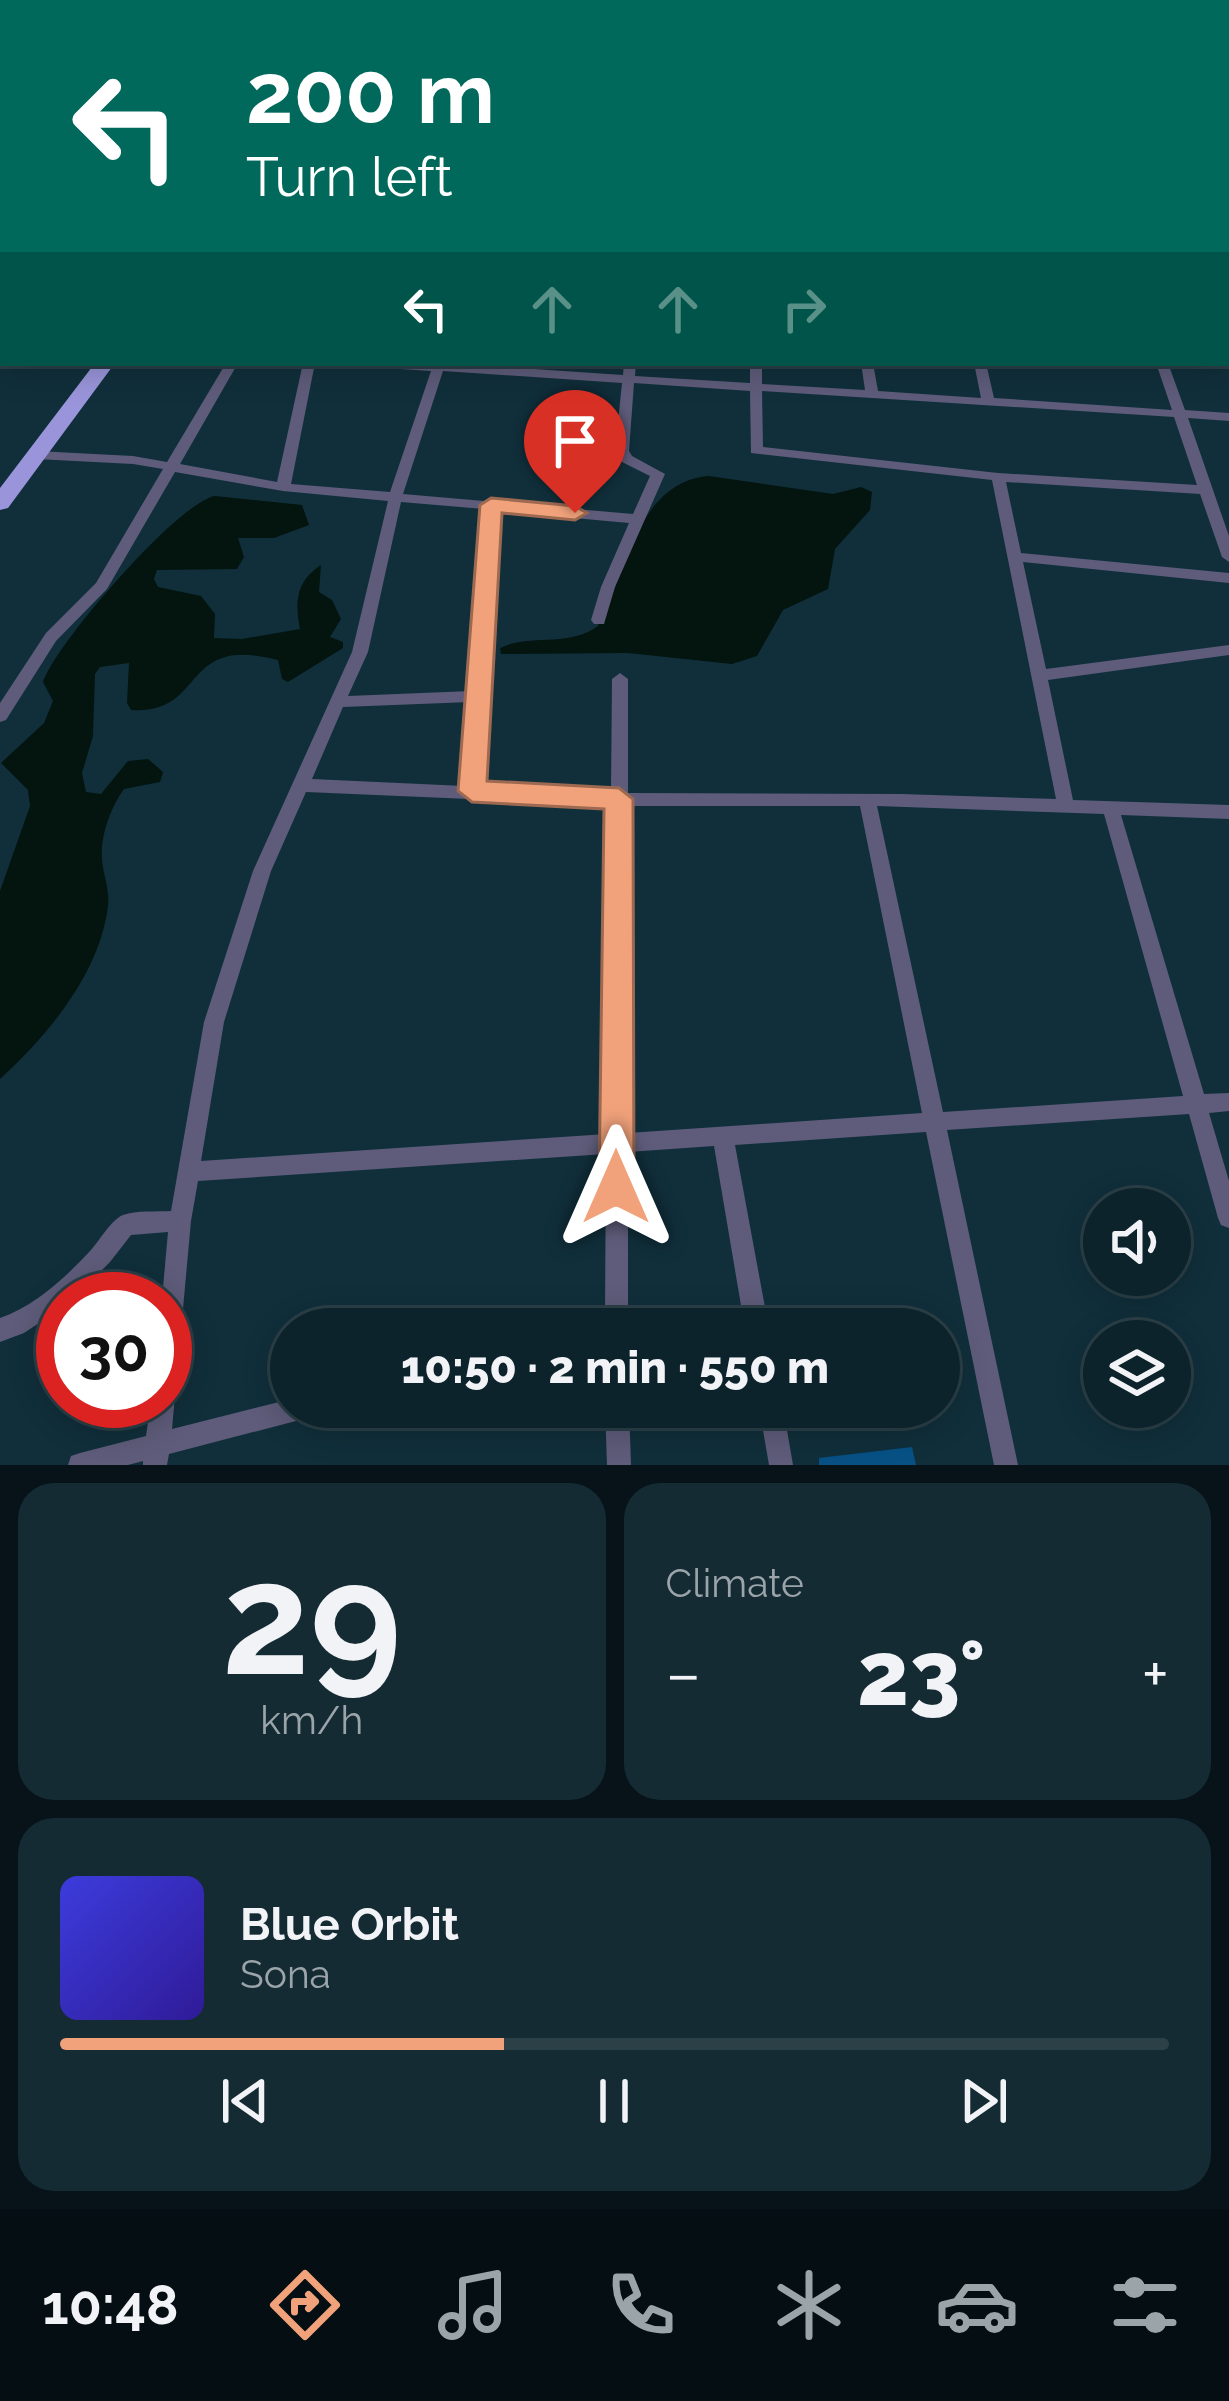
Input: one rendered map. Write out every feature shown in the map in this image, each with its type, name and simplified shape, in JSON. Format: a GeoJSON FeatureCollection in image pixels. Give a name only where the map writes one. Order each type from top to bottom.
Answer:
{"type":"FeatureCollection","features":[{"type":"Feature","properties":{"kind":"highway"},"geometry":{"type":"LineString","coordinates":[[3,491],[89,366]]}},
{"type":"Feature","properties":{"kind":"highway"},"geometry":{"type":"LineString","coordinates":[[3,491],[103,366]]}},
{"type":"Feature","properties":{"kind":"street"},"geometry":{"type":"LineString","coordinates":[[0,716],[50,637],[102,586],[230,366]]}},
{"type":"Feature","properties":{"kind":"street"},"geometry":{"type":"LineString","coordinates":[[283,487],[308,366]]}},
{"type":"Feature","properties":{"kind":"street"},"geometry":{"type":"LineString","coordinates":[[175,1272],[214,1022],[262,872],[360,652],[396,495],[439,366],[1229,417]]}},
{"type":"Feature","properties":{"kind":"street"},"geometry":{"type":"LineString","coordinates":[[599,620],[608,587],[658,474],[623,456],[629,366]]}},
{"type":"Feature","properties":{"kind":"street"},"geometry":{"type":"LineString","coordinates":[[756,366],[756,450],[998,477],[1204,490]]}},
{"type":"Feature","properties":{"kind":"street"},"geometry":{"type":"LineString","coordinates":[[868,366],[872,392]]}},
{"type":"Feature","properties":{"kind":"street"},"geometry":{"type":"LineString","coordinates":[[981,366],[988,400]]}},
{"type":"Feature","properties":{"kind":"street"},"geometry":{"type":"LineString","coordinates":[[1163,366],[1229,556]]}},
{"type":"Feature","properties":{"kind":"street"},"geometry":{"type":"LineString","coordinates":[[36,455],[133,460],[283,487],[638,519]]}},
{"type":"Feature","properties":{"kind":"street"},"geometry":{"type":"LineString","coordinates":[[998,477],[1066,807]]}},
{"type":"Feature","properties":{"kind":"street"},"geometry":{"type":"LineString","coordinates":[[472,791],[491,505]]}},
{"type":"Feature","properties":{"kind":"street"},"geometry":{"type":"LineString","coordinates":[[1015,556],[1229,578]]}},
{"type":"Feature","properties":{"kind":"street"},"geometry":{"type":"LineString","coordinates":[[1037,676],[1229,650]]}},
{"type":"Feature","properties":{"kind":"street"},"geometry":{"type":"LineString","coordinates":[[609,1308],[617,1142],[620,679]]}},
{"type":"Feature","properties":{"kind":"street"},"geometry":{"type":"LineString","coordinates":[[337,702],[478,695]]}},
{"type":"Feature","properties":{"kind":"street"},"geometry":{"type":"LineString","coordinates":[[300,785],[619,799],[867,800],[1229,812]]}},
{"type":"Feature","properties":{"kind":"street"},"geometry":{"type":"LineString","coordinates":[[867,800],[1006,1465]]}},
{"type":"Feature","properties":{"kind":"street"},"geometry":{"type":"LineString","coordinates":[[1111,808],[1229,1218]]}},
{"type":"Feature","properties":{"kind":"street"},"geometry":{"type":"LineString","coordinates":[[188,1172],[935,1118],[1229,1102]]}},
{"type":"Feature","properties":{"kind":"street"},"geometry":{"type":"LineString","coordinates":[[723,1136],[753,1308]]}},
{"type":"Feature","properties":{"kind":"street"},"geometry":{"type":"LineString","coordinates":[[0,1330],[32,1316],[108,1251],[124,1225],[180,1221]]}},
{"type":"Feature","properties":{"kind":"street"},"geometry":{"type":"LineString","coordinates":[[80,1465],[156,1454],[270,1418]]}},
{"type":"Feature","properties":{"kind":"street"},"geometry":{"type":"LineString","coordinates":[[618,1428],[619,1465]]}},
{"type":"Feature","properties":{"kind":"street"},"geometry":{"type":"LineString","coordinates":[[775,1428],[782,1465]]}},
{"type":"Feature","properties":{"kind":"shaded area"},"geometry":{"type":"Polygon","coordinates":[[[709,476],[833,494],[861,487],[872,492],[870,510],[835,549],[828,589],[783,610],[757,656],[732,664],[628,653],[501,654],[500,648],[512,644],[574,637],[598,626],[649,513],[684,482],[709,476]]]}},
{"type":"Feature","properties":{"kind":"shaded area"},"geometry":{"type":"Polygon","coordinates":[[[215,496],[302,505],[309,525],[274,538],[238,538],[244,557],[237,569],[157,570],[158,587],[201,596],[215,614],[214,638],[242,639],[300,629],[299,594],[321,565],[319,592],[332,600],[341,619],[330,637],[343,642],[343,648],[288,682],[282,679],[278,660],[246,655],[224,658],[208,666],[172,701],[131,710],[127,703],[129,663],[100,667],[95,674],[93,736],[82,773],[86,792],[101,794],[128,761],[148,759],[163,772],[160,782],[124,789],[115,804],[103,841],[108,906],[94,955],[53,1023],[0,1079],[0,891],[30,806],[28,790],[1,763],[44,723],[53,701],[43,682],[93,608],[174,523],[215,496]]]}},
{"type":"Feature","properties":{"kind":"building"},"geometry":{"type":"Polygon","coordinates":[[[912,1447],[916,1465],[819,1465],[819,1458],[912,1447]]]}},
{"type":"Feature","properties":{"kind":"route"},"geometry":{"type":"LineString","coordinates":[[575,513],[491,505],[472,791],[619,799],[616,1187]]}}]}
